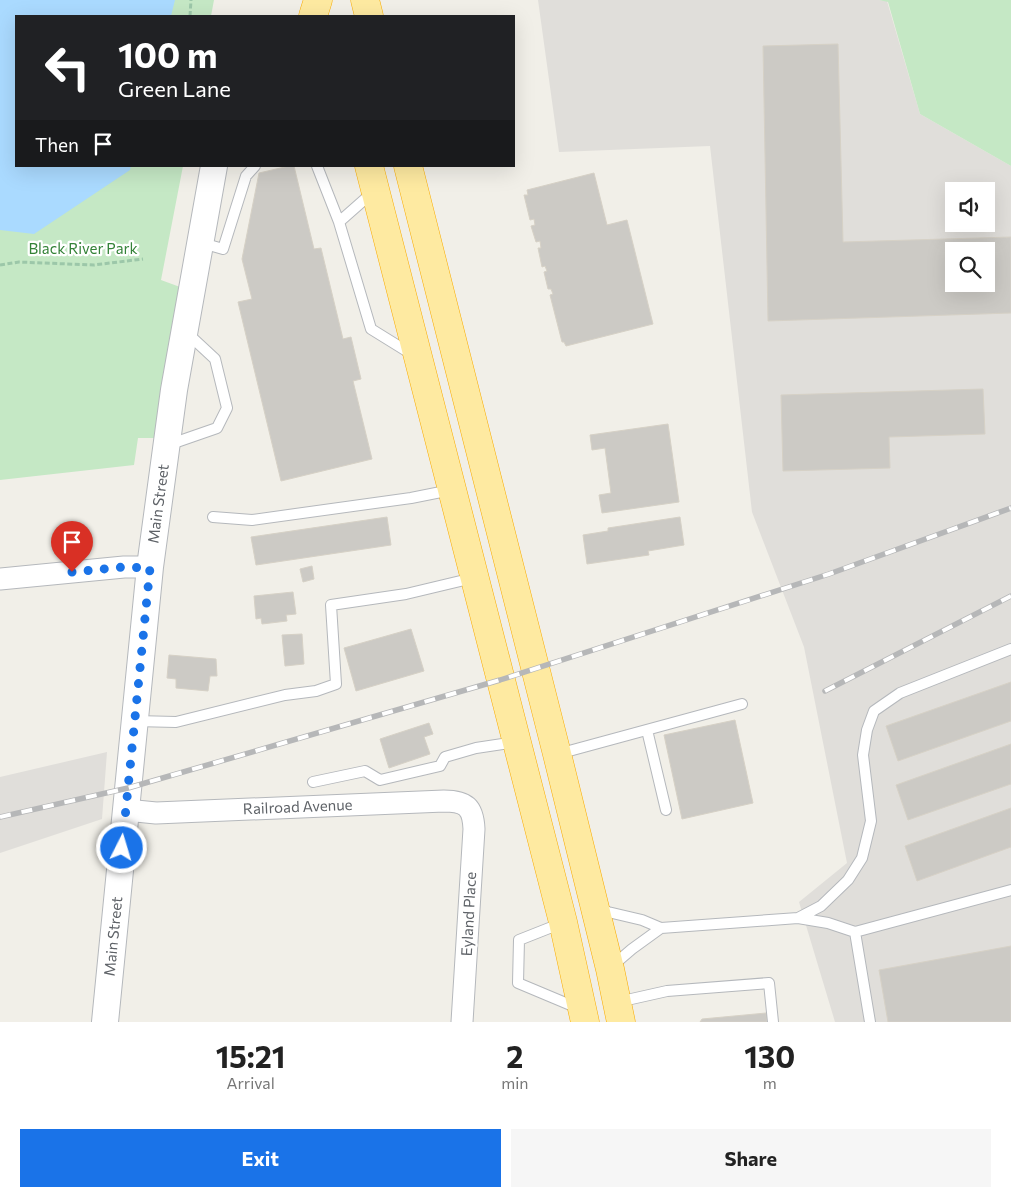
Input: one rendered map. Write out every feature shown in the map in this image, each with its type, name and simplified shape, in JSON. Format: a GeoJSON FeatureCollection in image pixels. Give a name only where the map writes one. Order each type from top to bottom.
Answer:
{"type":"FeatureCollection","features":[{"type":"Feature","properties":{"kind":"highway"},"geometry":{"type":"LineString","coordinates":[[313,15],[318,0]]}},
{"type":"Feature","properties":{"kind":"highway"},"geometry":{"type":"LineString","coordinates":[[328,0],[332,15]]}},
{"type":"Feature","properties":{"kind":"highway"},"geometry":{"type":"LineString","coordinates":[[365,0],[369,15]]}},
{"type":"Feature","properties":{"kind":"highway"},"geometry":{"type":"LineString","coordinates":[[362,167],[372,178],[563,922],[584,1016]]}},
{"type":"Feature","properties":{"kind":"highway"},"geometry":{"type":"LineString","coordinates":[[408,167],[557,754],[619,1012]]}},
{"type":"Feature","properties":{"kind":"street","name":"Main Street"},"geometry":{"type":"LineString","coordinates":[[106,1022],[150,568],[184,330],[214,167]]}},
{"type":"Feature","properties":{"kind":"street"},"geometry":{"type":"LineString","coordinates":[[0,579],[124,567],[150,568]]}},
{"type":"Feature","properties":{"kind":"street","name":"Railroad Avenue"},"geometry":{"type":"LineString","coordinates":[[126,810],[156,813],[444,801],[458,802],[469,808]]}},
{"type":"Feature","properties":{"kind":"street","name":"Eyland Place"},"geometry":{"type":"LineString","coordinates":[[462,1022],[474,829],[474,820],[469,808]]}},
{"type":"Feature","properties":{"kind":"lane"},"geometry":{"type":"LineString","coordinates":[[199,242],[223,248],[246,176],[254,167]]}},
{"type":"Feature","properties":{"kind":"lane"},"geometry":{"type":"LineString","coordinates":[[317,167],[339,222],[371,329],[418,358]]}},
{"type":"Feature","properties":{"kind":"lane"},"geometry":{"type":"LineString","coordinates":[[339,222],[372,178]]}},
{"type":"Feature","properties":{"kind":"lane"},"geometry":{"type":"LineString","coordinates":[[166,446],[218,428],[228,408],[215,359],[184,330]]}},
{"type":"Feature","properties":{"kind":"lane"},"geometry":{"type":"LineString","coordinates":[[213,517],[252,520],[411,498],[452,490]]}},
{"type":"Feature","properties":{"kind":"lane"},"geometry":{"type":"LineString","coordinates":[[135,721],[176,722],[285,695],[316,691],[336,684],[331,605],[406,594],[474,577]]}},
{"type":"Feature","properties":{"kind":"lane"},"geometry":{"type":"LineString","coordinates":[[798,918],[821,906],[848,880],[862,858],[871,821],[863,755],[867,730],[874,711],[900,694],[1011,649]]}},
{"type":"Feature","properties":{"kind":"lane"},"geometry":{"type":"LineString","coordinates":[[557,754],[742,704]]}},
{"type":"Feature","properties":{"kind":"lane"},"geometry":{"type":"LineString","coordinates":[[647,730],[666,810]]}},
{"type":"Feature","properties":{"kind":"lane"},"geometry":{"type":"LineString","coordinates":[[313,782],[365,771],[380,780],[440,766],[445,757],[476,748],[517,742]]}},
{"type":"Feature","properties":{"kind":"lane"},"geometry":{"type":"LineString","coordinates":[[594,905],[608,912],[642,920],[662,928],[798,918],[828,923],[855,932],[1011,890]]}},
{"type":"Feature","properties":{"kind":"lane"},"geometry":{"type":"LineString","coordinates":[[563,922],[520,940],[518,983],[584,1016]]}},
{"type":"Feature","properties":{"kind":"lane"},"geometry":{"type":"LineString","coordinates":[[610,969],[632,949],[662,928]]}},
{"type":"Feature","properties":{"kind":"lane"},"geometry":{"type":"LineString","coordinates":[[855,932],[870,1022]]}},
{"type":"Feature","properties":{"kind":"lane"},"geometry":{"type":"LineString","coordinates":[[619,1012],[667,991],[769,983],[773,1022]]}},
{"type":"Feature","properties":{"kind":"path"},"geometry":{"type":"LineString","coordinates":[[190,15],[191,0]]}},
{"type":"Feature","properties":{"kind":"path"},"geometry":{"type":"LineString","coordinates":[[0,265],[19,262],[94,265],[143,259]]}},
{"type":"Feature","properties":{"kind":"shaded area"},"geometry":{"type":"Polygon","coordinates":[[[538,0],[887,1],[920,114],[1011,166],[1011,1022],[835,1022],[799,902],[847,863],[804,647],[752,512],[710,146],[559,152],[538,0]]]}},
{"type":"Feature","properties":{"kind":"shaded area"},"geometry":{"type":"Polygon","coordinates":[[[107,752],[102,819],[0,853],[0,777],[107,752]]]}},
{"type":"Feature","properties":{"kind":"green space","name":"Black River Park"},"geometry":{"type":"Polygon","coordinates":[[[0,0],[214,0],[211,15],[15,15],[15,167],[183,167],[161,280],[180,287],[157,438],[138,438],[134,465],[0,480],[0,0]]]}},
{"type":"Feature","properties":{"kind":"green space"},"geometry":{"type":"Polygon","coordinates":[[[879,0],[1011,0],[1011,166],[920,114],[888,2],[879,0]]]}},
{"type":"Feature","properties":{"kind":"water"},"geometry":{"type":"Polygon","coordinates":[[[0,0],[175,0],[171,15],[15,15],[15,167],[131,167],[130,170],[34,234],[0,230],[0,0]]]}},
{"type":"Feature","properties":{"kind":"building"},"geometry":{"type":"Polygon","coordinates":[[[838,44],[843,242],[1011,237],[1011,313],[768,321],[763,46],[838,44]]]}},
{"type":"Feature","properties":{"kind":"building"},"geometry":{"type":"Polygon","coordinates":[[[285,167],[294,167],[314,249],[321,248],[343,339],[351,337],[361,379],[353,381],[372,459],[281,481],[238,302],[252,299],[242,259],[259,173],[285,167]]]}},
{"type":"Feature","properties":{"kind":"building"},"geometry":{"type":"Polygon","coordinates":[[[594,173],[607,225],[627,220],[653,324],[566,346],[562,342],[550,295],[553,294],[551,289],[548,289],[544,272],[547,271],[545,266],[542,267],[538,248],[541,248],[540,241],[536,242],[531,226],[535,225],[534,219],[530,220],[524,195],[528,195],[527,190],[594,173]]]}},
{"type":"Feature","properties":{"kind":"building"},"geometry":{"type":"Polygon","coordinates":[[[983,389],[985,434],[889,437],[890,468],[783,471],[781,395],[983,389]]]}},
{"type":"Feature","properties":{"kind":"building"},"geometry":{"type":"Polygon","coordinates":[[[668,424],[679,502],[602,513],[599,495],[611,493],[605,448],[592,450],[590,435],[668,424]]]}},
{"type":"Feature","properties":{"kind":"building"},"geometry":{"type":"Polygon","coordinates":[[[387,517],[391,545],[256,565],[251,537],[387,517]]]}},
{"type":"Feature","properties":{"kind":"building"},"geometry":{"type":"Polygon","coordinates":[[[680,517],[684,545],[648,551],[649,555],[587,564],[583,535],[608,531],[608,528],[680,517]]]}},
{"type":"Feature","properties":{"kind":"building"},"geometry":{"type":"Polygon","coordinates":[[[312,566],[314,579],[303,582],[300,569],[312,566]]]}},
{"type":"Feature","properties":{"kind":"building"},"geometry":{"type":"Polygon","coordinates":[[[293,592],[296,614],[286,615],[287,621],[262,624],[261,618],[256,619],[254,596],[293,592]]]}},
{"type":"Feature","properties":{"kind":"building"},"geometry":{"type":"Polygon","coordinates":[[[411,629],[424,671],[356,691],[344,648],[411,629]]]}},
{"type":"Feature","properties":{"kind":"building"},"geometry":{"type":"Polygon","coordinates":[[[302,634],[304,664],[285,666],[282,635],[302,634]]]}},
{"type":"Feature","properties":{"kind":"building"},"geometry":{"type":"Polygon","coordinates":[[[169,655],[216,659],[217,676],[210,676],[208,691],[176,688],[176,679],[167,678],[169,655]]]}},
{"type":"Feature","properties":{"kind":"building"},"geometry":{"type":"Polygon","coordinates":[[[1011,682],[1011,721],[898,761],[886,726],[1011,682]]]}},
{"type":"Feature","properties":{"kind":"building"},"geometry":{"type":"Polygon","coordinates":[[[735,720],[753,803],[682,819],[664,735],[735,720]]]}},
{"type":"Feature","properties":{"kind":"building"},"geometry":{"type":"Polygon","coordinates":[[[429,723],[433,734],[424,737],[430,754],[389,768],[380,739],[429,723]]]}},
{"type":"Feature","properties":{"kind":"building"},"geometry":{"type":"Polygon","coordinates":[[[1011,744],[1011,784],[908,820],[896,785],[1011,744]]]}},
{"type":"Feature","properties":{"kind":"building"},"geometry":{"type":"Polygon","coordinates":[[[1011,808],[1011,847],[917,881],[905,846],[1011,808]]]}},
{"type":"Feature","properties":{"kind":"building"},"geometry":{"type":"Polygon","coordinates":[[[1011,946],[1011,1022],[888,1022],[879,970],[1011,946]]]}},
{"type":"Feature","properties":{"kind":"building"},"geometry":{"type":"Polygon","coordinates":[[[766,1013],[767,1022],[700,1022],[702,1019],[766,1013]]]}},
{"type":"Feature","properties":{"kind":"railway"},"geometry":{"type":"LineString","coordinates":[[0,817],[128,788],[500,680],[829,574],[1011,508]]}},
{"type":"Feature","properties":{"kind":"railway"},"geometry":{"type":"LineString","coordinates":[[825,691],[1011,596]]}},
{"type":"Feature","properties":{"kind":"route"},"geometry":{"type":"LineString","coordinates":[[72,572],[124,567],[150,568],[122,848]]}}]}
